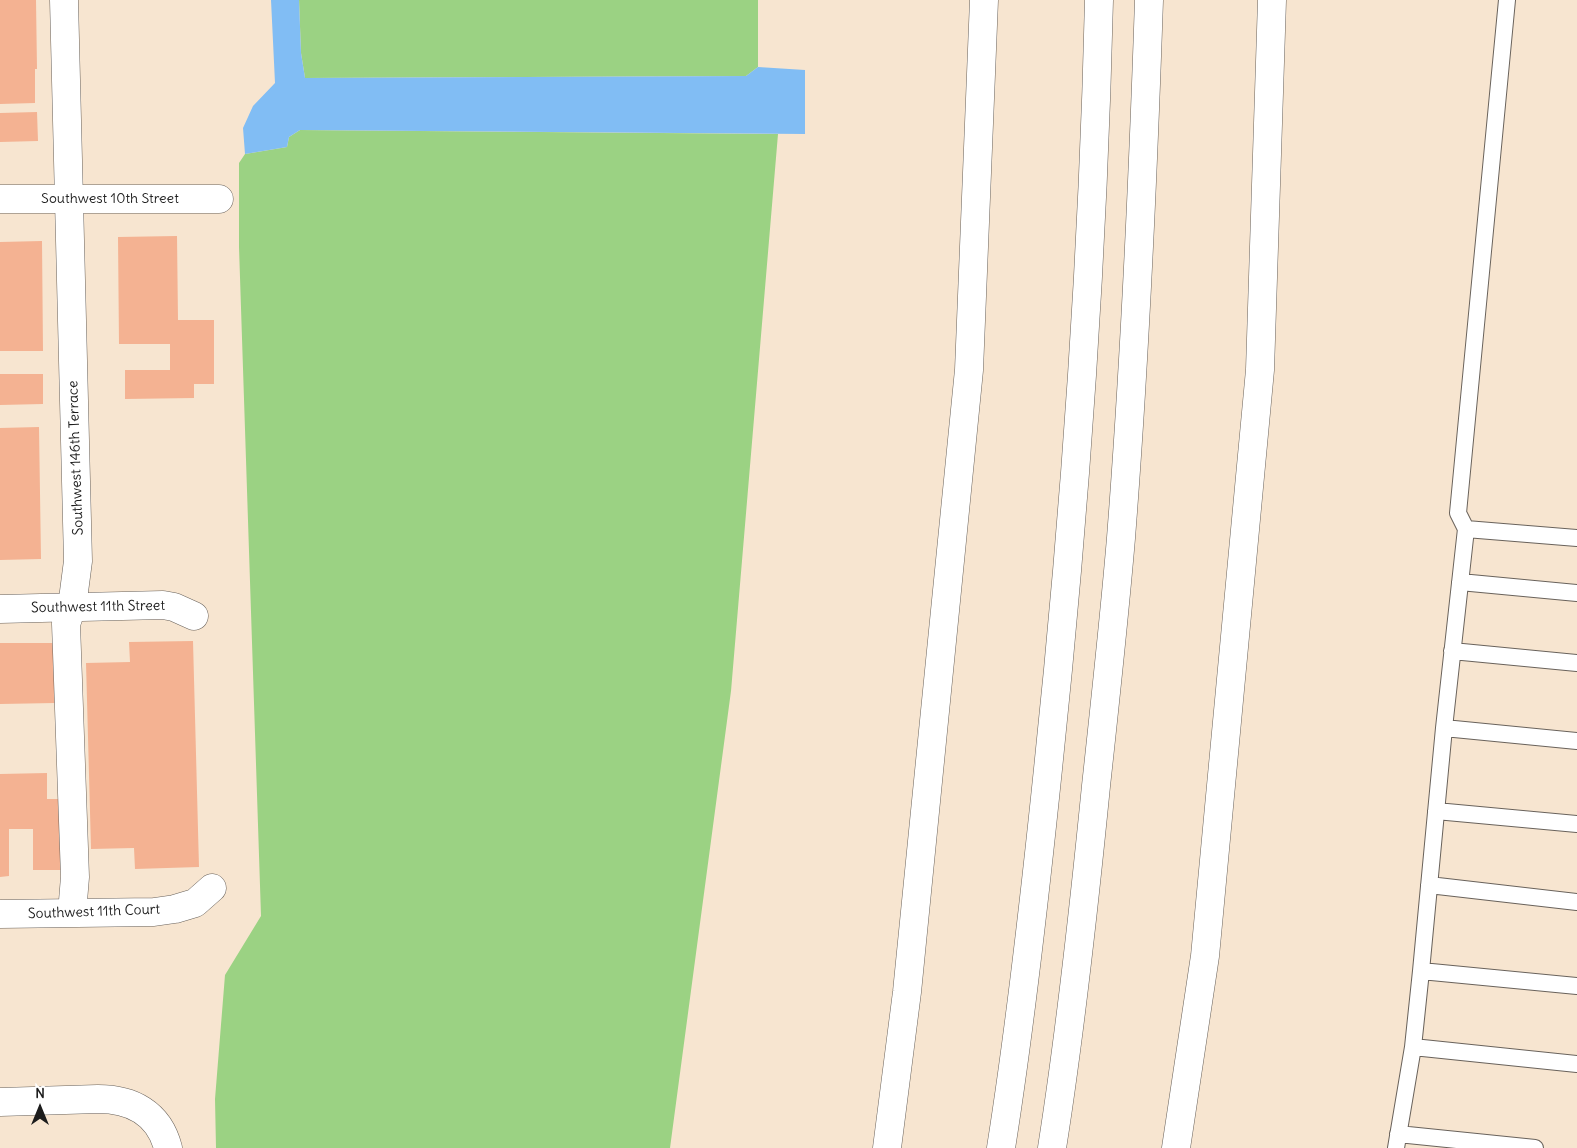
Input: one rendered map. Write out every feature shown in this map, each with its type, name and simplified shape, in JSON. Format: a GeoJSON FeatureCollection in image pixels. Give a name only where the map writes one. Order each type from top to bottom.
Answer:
{"type":"FeatureCollection","features":[{"type":"Feature","properties":{"kind":"main road","name":"Southwest 146th Terrace"},"geometry":{"type":"LineString","coordinates":[[64,0],[78,561],[72,607],[66,624],[75,877],[72,914]]}},
{"type":"Feature","properties":{"kind":"main road"},"geometry":{"type":"LineString","coordinates":[[887,1148],[907,992],[969,370],[984,0]]}},
{"type":"Feature","properties":{"kind":"main road"},"geometry":{"type":"LineString","coordinates":[[1001,1148],[1026,969],[1043,822],[1070,536],[1090,235],[1099,0]]}},
{"type":"Feature","properties":{"kind":"main road"},"geometry":{"type":"LineString","coordinates":[[1052,1148],[1090,849],[1121,538],[1131,398],[1149,0]]}},
{"type":"Feature","properties":{"kind":"main road"},"geometry":{"type":"LineString","coordinates":[[1176,1148],[1205,956],[1260,370],[1272,0]]}},
{"type":"Feature","properties":{"kind":"main road","name":"Southwest 10th Street"},"geometry":{"type":"LineString","coordinates":[[0,199],[219,199]]}},
{"type":"Feature","properties":{"kind":"main road","name":"Southwest 11th Street"},"geometry":{"type":"LineString","coordinates":[[0,609],[163,605],[174,607],[194,616]]}},
{"type":"Feature","properties":{"kind":"main road","name":"Southwest 11th Court"},"geometry":{"type":"LineString","coordinates":[[0,914],[154,912],[174,909],[195,902],[212,888]]}},
{"type":"Feature","properties":{"kind":"main road"},"geometry":{"type":"LineString","coordinates":[[0,1102],[112,1100],[125,1102],[145,1112],[161,1130],[168,1148]]}},
{"type":"Feature","properties":{"kind":"lane"},"geometry":{"type":"LineString","coordinates":[[1507,0],[1458,513],[1466,530],[1444,728],[1413,1047],[1397,1141],[1535,1148]]}},
{"type":"Feature","properties":{"kind":"lane"},"geometry":{"type":"LineString","coordinates":[[1466,530],[1577,538]]}},
{"type":"Feature","properties":{"kind":"lane"},"geometry":{"type":"LineString","coordinates":[[1460,582],[1577,593]]}},
{"type":"Feature","properties":{"kind":"lane"},"geometry":{"type":"LineString","coordinates":[[1452,652],[1577,663]]}},
{"type":"Feature","properties":{"kind":"lane"},"geometry":{"type":"LineString","coordinates":[[1444,728],[1577,741]]}},
{"type":"Feature","properties":{"kind":"lane"},"geometry":{"type":"LineString","coordinates":[[1436,811],[1577,824]]}},
{"type":"Feature","properties":{"kind":"lane"},"geometry":{"type":"LineString","coordinates":[[1429,886],[1577,902]]}},
{"type":"Feature","properties":{"kind":"lane"},"geometry":{"type":"LineString","coordinates":[[1421,971],[1577,986]]}},
{"type":"Feature","properties":{"kind":"lane"},"geometry":{"type":"LineString","coordinates":[[1413,1047],[1577,1064]]}},
{"type":"Feature","properties":{"kind":"green space"},"geometry":{"type":"Polygon","coordinates":[[[299,0],[758,0],[758,67],[746,76],[305,78],[301,53],[299,0]]]}},
{"type":"Feature","properties":{"kind":"green space"},"geometry":{"type":"Polygon","coordinates":[[[300,130],[778,134],[731,691],[670,1148],[216,1148],[215,1099],[225,975],[261,916],[239,247],[239,163],[245,154],[287,147],[289,137],[300,130]]]}},
{"type":"Feature","properties":{"kind":"water"},"geometry":{"type":"Polygon","coordinates":[[[271,0],[299,0],[301,53],[305,78],[746,76],[758,67],[805,70],[805,134],[300,130],[289,137],[287,147],[245,154],[243,128],[253,106],[275,83],[271,0]]]}},
{"type":"Feature","properties":{"kind":"building"},"geometry":{"type":"Polygon","coordinates":[[[0,0],[36,0],[37,69],[35,69],[35,103],[0,104],[0,0]]]}},
{"type":"Feature","properties":{"kind":"building"},"geometry":{"type":"Polygon","coordinates":[[[37,112],[38,141],[0,142],[0,113],[37,112]]]}},
{"type":"Feature","properties":{"kind":"building"},"geometry":{"type":"Polygon","coordinates":[[[177,236],[178,320],[214,320],[214,384],[194,384],[194,398],[125,399],[125,370],[170,370],[170,344],[119,344],[118,237],[177,236]]]}},
{"type":"Feature","properties":{"kind":"building"},"geometry":{"type":"Polygon","coordinates":[[[42,241],[43,351],[0,351],[0,242],[42,241]]]}},
{"type":"Feature","properties":{"kind":"building"},"geometry":{"type":"Polygon","coordinates":[[[0,374],[43,374],[43,404],[0,405],[0,374]]]}},
{"type":"Feature","properties":{"kind":"building"},"geometry":{"type":"Polygon","coordinates":[[[39,427],[41,559],[0,560],[0,428],[39,427]]]}},
{"type":"Feature","properties":{"kind":"building"},"geometry":{"type":"Polygon","coordinates":[[[193,641],[199,867],[135,869],[134,848],[91,849],[86,663],[130,662],[129,642],[193,641]]]}},
{"type":"Feature","properties":{"kind":"building"},"geometry":{"type":"Polygon","coordinates":[[[0,643],[54,643],[55,703],[0,704],[0,643]]]}},
{"type":"Feature","properties":{"kind":"building"},"geometry":{"type":"Polygon","coordinates":[[[47,773],[47,799],[62,799],[63,870],[33,870],[33,829],[9,829],[9,876],[0,877],[0,774],[47,773]]]}}]}
